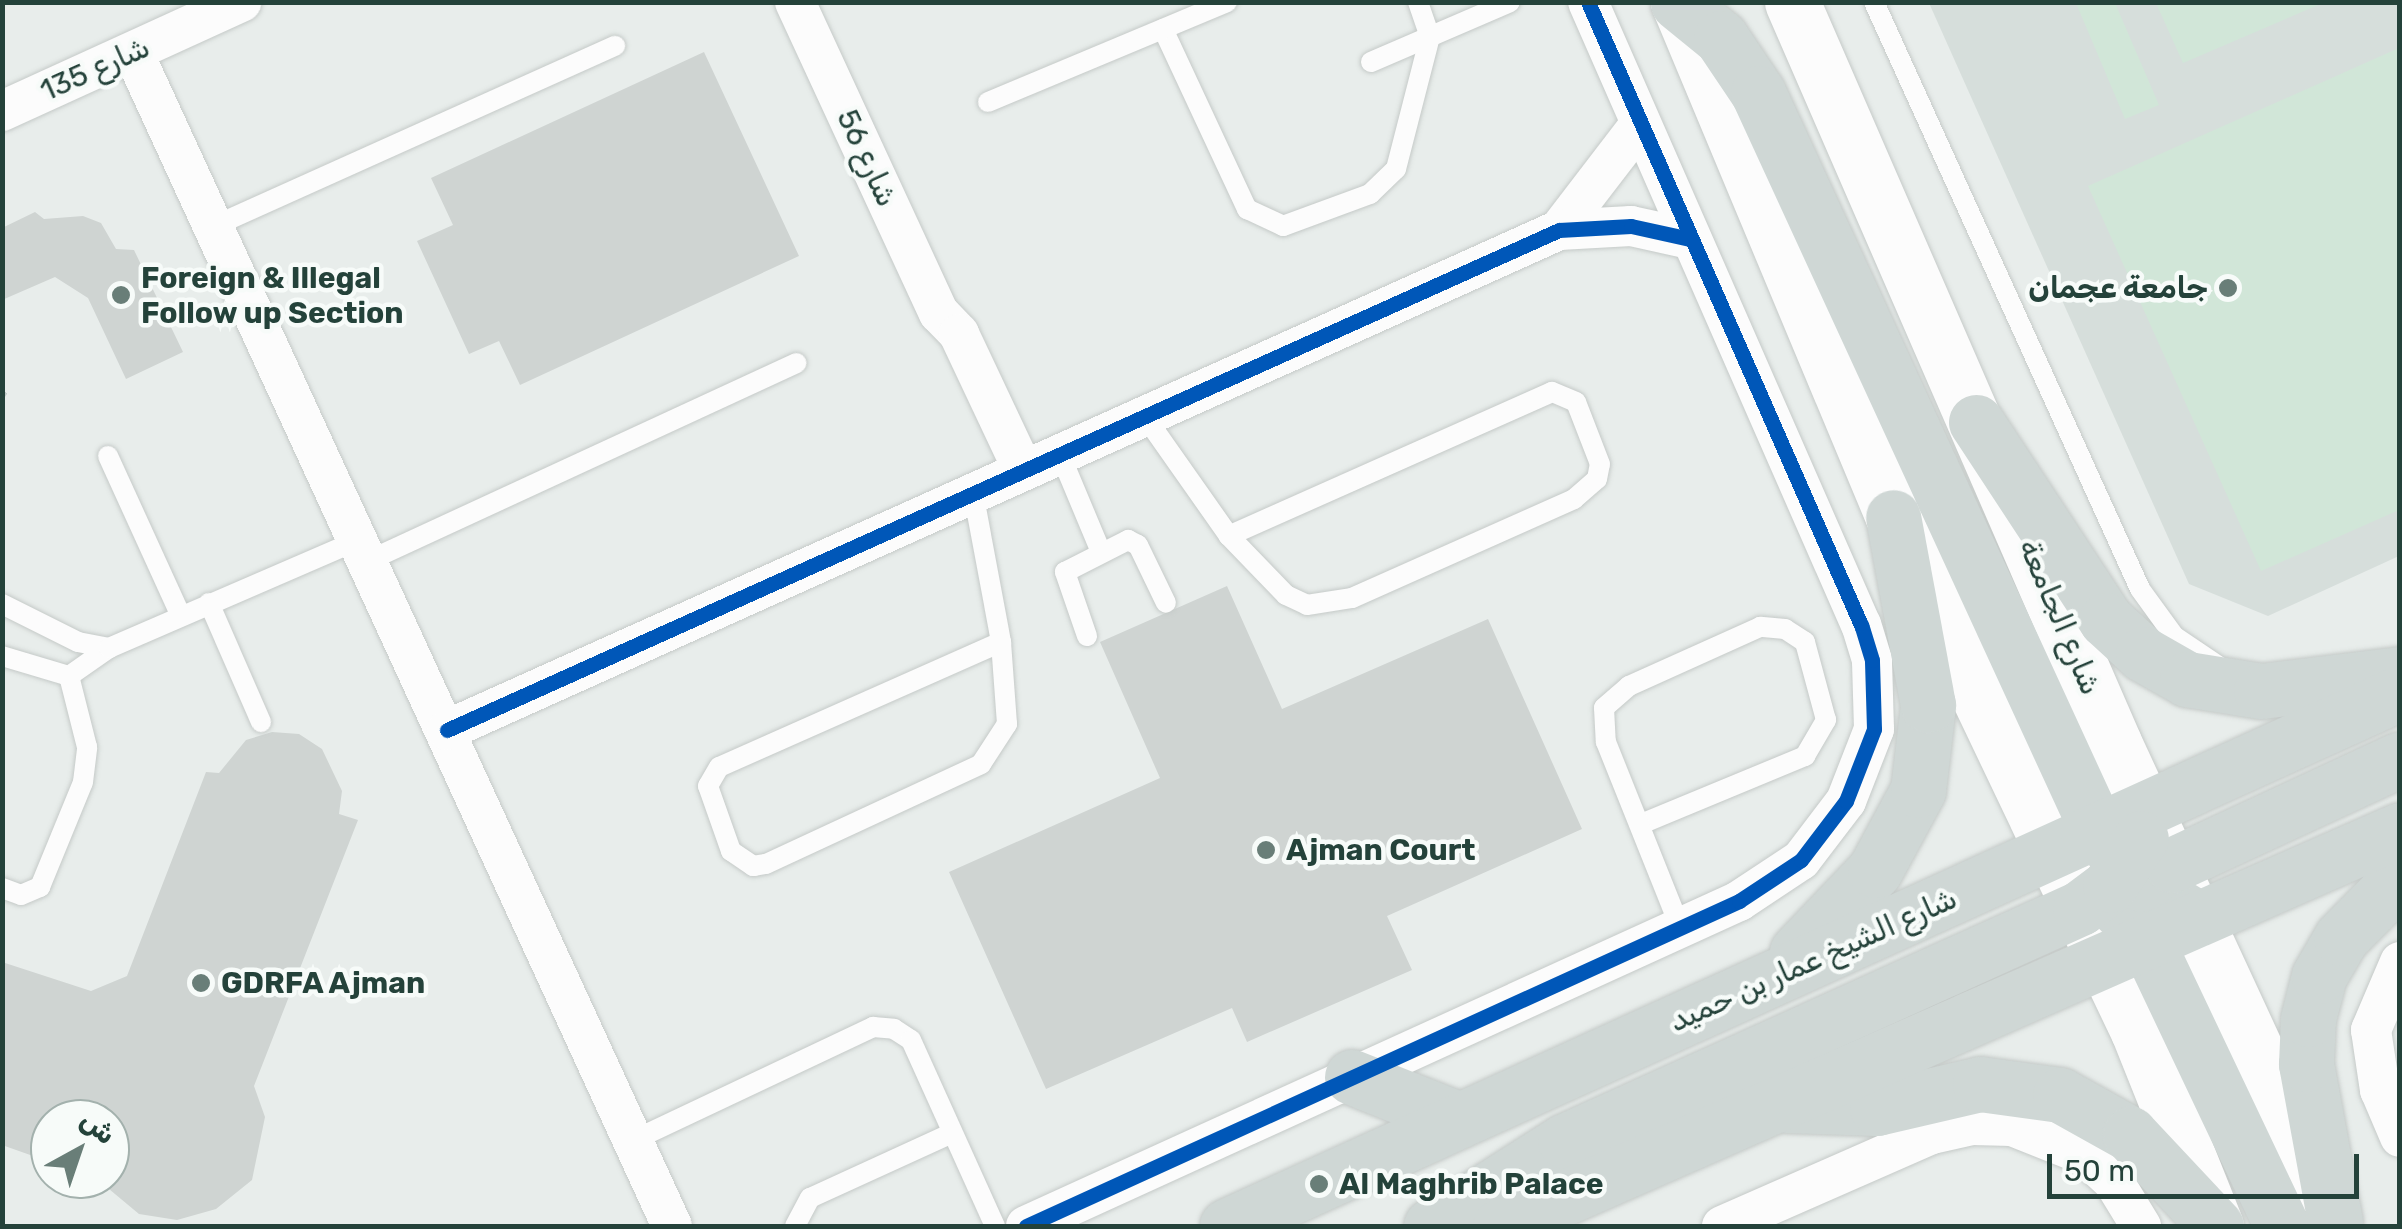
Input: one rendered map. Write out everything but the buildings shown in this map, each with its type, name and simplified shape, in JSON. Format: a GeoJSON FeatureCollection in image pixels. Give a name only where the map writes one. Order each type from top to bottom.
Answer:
{"type":"FeatureCollection","features":[{"type":"Feature","properties":{"kind":"main road","name":"شارع الجامعة"},"geometry":{"type":"LineString","coordinates":[[1792,2],[1976,422],[2125,885],[2216,1226]]}},
{"type":"Feature","properties":{"kind":"main road"},"geometry":{"type":"LineString","coordinates":[[1824,71],[1834,2]]}},
{"type":"Feature","properties":{"kind":"main road","name":"شارع الجامعة"},"geometry":{"type":"LineString","coordinates":[[1678,3],[1893,517],[2125,885],[2318,1225]]}},
{"type":"Feature","properties":{"kind":"main road"},"geometry":{"type":"LineString","coordinates":[[1678,3],[1721,38],[1758,93],[2125,885]]}},
{"type":"Feature","properties":{"kind":"main road"},"geometry":{"type":"LineString","coordinates":[[1976,422],[2106,620],[2143,654],[2187,678],[2260,691],[2400,674]]}},
{"type":"Feature","properties":{"kind":"main road"},"geometry":{"type":"LineString","coordinates":[[1770,977],[1875,870],[1918,790],[1928,705],[1893,517]]}},
{"type":"Feature","properties":{"kind":"main road","name":"شارع الشيخ عمار بن حميد"},"geometry":{"type":"LineString","coordinates":[[1500,1226],[1779,1104],[2125,885],[2400,693]]}},
{"type":"Feature","properties":{"kind":"main road"},"geometry":{"type":"LineString","coordinates":[[1430,1226],[1565,1141],[2400,759]]}},
{"type":"Feature","properties":{"kind":"main road","name":"شارع الشيخ عمار بن حميد"},"geometry":{"type":"LineString","coordinates":[[1228,1226],[1770,977],[2125,885],[2400,830]]}},
{"type":"Feature","properties":{"kind":"main road"},"geometry":{"type":"LineString","coordinates":[[2318,1225],[2306,1064],[2308,1020],[2320,976],[2341,938],[2400,878]]}},
{"type":"Feature","properties":{"kind":"main road"},"geometry":{"type":"LineString","coordinates":[[1352,1077],[1460,1120]]}},
{"type":"Feature","properties":{"kind":"main road"},"geometry":{"type":"LineString","coordinates":[[1779,1104],[1877,1108],[1980,1084],[2060,1095],[2130,1134],[2216,1226]]}},
{"type":"Feature","properties":{"kind":"street","name":"شارع 135"},"geometry":{"type":"LineString","coordinates":[[2,110],[241,2]]}},
{"type":"Feature","properties":{"kind":"street","name":"شارع 56"},"geometry":{"type":"LineString","coordinates":[[795,2],[938,312],[940,342],[998,481]]}},
{"type":"Feature","properties":{"kind":"street"},"geometry":{"type":"LineString","coordinates":[[1026,1226],[1771,883],[1826,832],[1862,767],[1876,694],[1842,575],[1638,127],[1588,2]]}},
{"type":"Feature","properties":{"kind":"street"},"geometry":{"type":"LineString","coordinates":[[133,52],[672,1226]]}},
{"type":"Feature","properties":{"kind":"street"},"geometry":{"type":"LineString","coordinates":[[1559,230],[1638,127]]}},
{"type":"Feature","properties":{"kind":"street"},"geometry":{"type":"LineString","coordinates":[[447,730],[1559,230],[1631,226],[1690,240]]}},
{"type":"Feature","properties":{"kind":"street"},"geometry":{"type":"LineString","coordinates":[[2400,962],[2371,1030],[2380,1090],[2400,1137]]}},
{"type":"Feature","properties":{"kind":"street"},"geometry":{"type":"LineString","coordinates":[[1722,1226],[1932,1134],[1972,1125],[2012,1126],[2085,1156],[2114,1182],[2141,1226]]}},
{"type":"Feature","properties":{"kind":"lane"},"geometry":{"type":"LineString","coordinates":[[988,102],[1226,2]]}},
{"type":"Feature","properties":{"kind":"lane"},"geometry":{"type":"LineString","coordinates":[[1163,29],[1247,209],[1284,226],[1385,184],[1396,169],[1430,37],[1418,2]]}},
{"type":"Feature","properties":{"kind":"lane"},"geometry":{"type":"LineString","coordinates":[[1371,62],[1510,2]]}},
{"type":"Feature","properties":{"kind":"lane"},"geometry":{"type":"LineString","coordinates":[[1874,2],[2140,589],[2174,636],[2260,691]]}},
{"type":"Feature","properties":{"kind":"lane"},"geometry":{"type":"LineString","coordinates":[[212,227],[615,46]]}},
{"type":"Feature","properties":{"kind":"lane"},"geometry":{"type":"LineString","coordinates":[[69,676],[109,648],[208,603],[363,550],[796,364]]}},
{"type":"Feature","properties":{"kind":"lane"},"geometry":{"type":"LineString","coordinates":[[1146,418],[1229,536],[1286,595],[1330,606],[1574,499],[1597,479],[1600,464],[1576,402],[1552,392],[1229,536]]}},
{"type":"Feature","properties":{"kind":"lane"},"geometry":{"type":"LineString","coordinates":[[1060,454],[1101,552]]}},
{"type":"Feature","properties":{"kind":"lane"},"geometry":{"type":"LineString","coordinates":[[108,456],[180,616]]}},
{"type":"Feature","properties":{"kind":"lane"},"geometry":{"type":"LineString","coordinates":[[998,481],[1007,724],[980,764],[766,864],[753,866],[731,851],[708,786],[719,767],[1001,642]]}},
{"type":"Feature","properties":{"kind":"lane"},"geometry":{"type":"LineString","coordinates":[[1087,636],[1065,572],[1101,552],[1134,541],[1166,602]]}},
{"type":"Feature","properties":{"kind":"lane"},"geometry":{"type":"LineString","coordinates":[[208,603],[261,722]]}},
{"type":"Feature","properties":{"kind":"lane"},"geometry":{"type":"LineString","coordinates":[[2,604],[78,642],[109,648]]}},
{"type":"Feature","properties":{"kind":"lane"},"geometry":{"type":"LineString","coordinates":[[1641,824],[1805,756],[1826,720],[1805,642],[1785,629],[1760,627],[1614,694],[1601,725],[1680,927]]}},
{"type":"Feature","properties":{"kind":"lane"},"geometry":{"type":"LineString","coordinates":[[2,656],[69,676]]}},
{"type":"Feature","properties":{"kind":"lane"},"geometry":{"type":"LineString","coordinates":[[2,888],[21,895],[40,888],[83,782],[86,747],[69,676]]}},
{"type":"Feature","properties":{"kind":"lane"},"geometry":{"type":"LineString","coordinates":[[632,1141],[873,1027],[912,1040],[995,1226]]}},
{"type":"Feature","properties":{"kind":"lane"},"geometry":{"type":"LineString","coordinates":[[795,1226],[810,1198],[952,1133]]}},
{"type":"Feature","properties":{"kind":"shaded area","name":"جامعة عجمان"},"geometry":{"type":"Polygon","coordinates":[[[1929,3],[2399,3],[2399,556],[2268,616],[2189,584],[1929,3]]]}},
{"type":"Feature","properties":{"kind":"green space"},"geometry":{"type":"Polygon","coordinates":[[[2076,3],[2115,3],[2159,105],[2125,119],[2076,3]]]}},
{"type":"Feature","properties":{"kind":"green space"},"geometry":{"type":"Polygon","coordinates":[[[2156,3],[2323,3],[2183,63],[2156,3]]]}},
{"type":"Feature","properties":{"kind":"green space"},"geometry":{"type":"Polygon","coordinates":[[[2399,48],[2399,510],[2261,571],[2088,186],[2399,48]]]}},
{"type":"Feature","properties":{"kind":"cycle path"},"geometry":{"type":"LineString","coordinates":[[1026,1226],[1739,901],[1801,860],[1846,801],[1874,729],[1872,660],[1861,625],[1588,2]]}},
{"type":"Feature","properties":{"kind":"cycle path"},"geometry":{"type":"LineString","coordinates":[[447,730],[1559,230],[1631,226],[1690,239]]}},
{"type":"Feature","properties":{"kind":"place","name":"جامعة عجمان"},"geometry":{"type":"Point","coordinates":[2228,288]}},
{"type":"Feature","properties":{"kind":"place","name":"Foreign & Illegal Follow up Section"},"geometry":{"type":"Point","coordinates":[121,295]}},
{"type":"Feature","properties":{"kind":"place","name":"Ajman Court"},"geometry":{"type":"Point","coordinates":[1266,850]}},
{"type":"Feature","properties":{"kind":"place","name":"GDRFA Ajman"},"geometry":{"type":"Point","coordinates":[201,983]}},
{"type":"Feature","properties":{"kind":"place","name":"Al Maghrib Palace"},"geometry":{"type":"Point","coordinates":[1319,1184]}}]}
